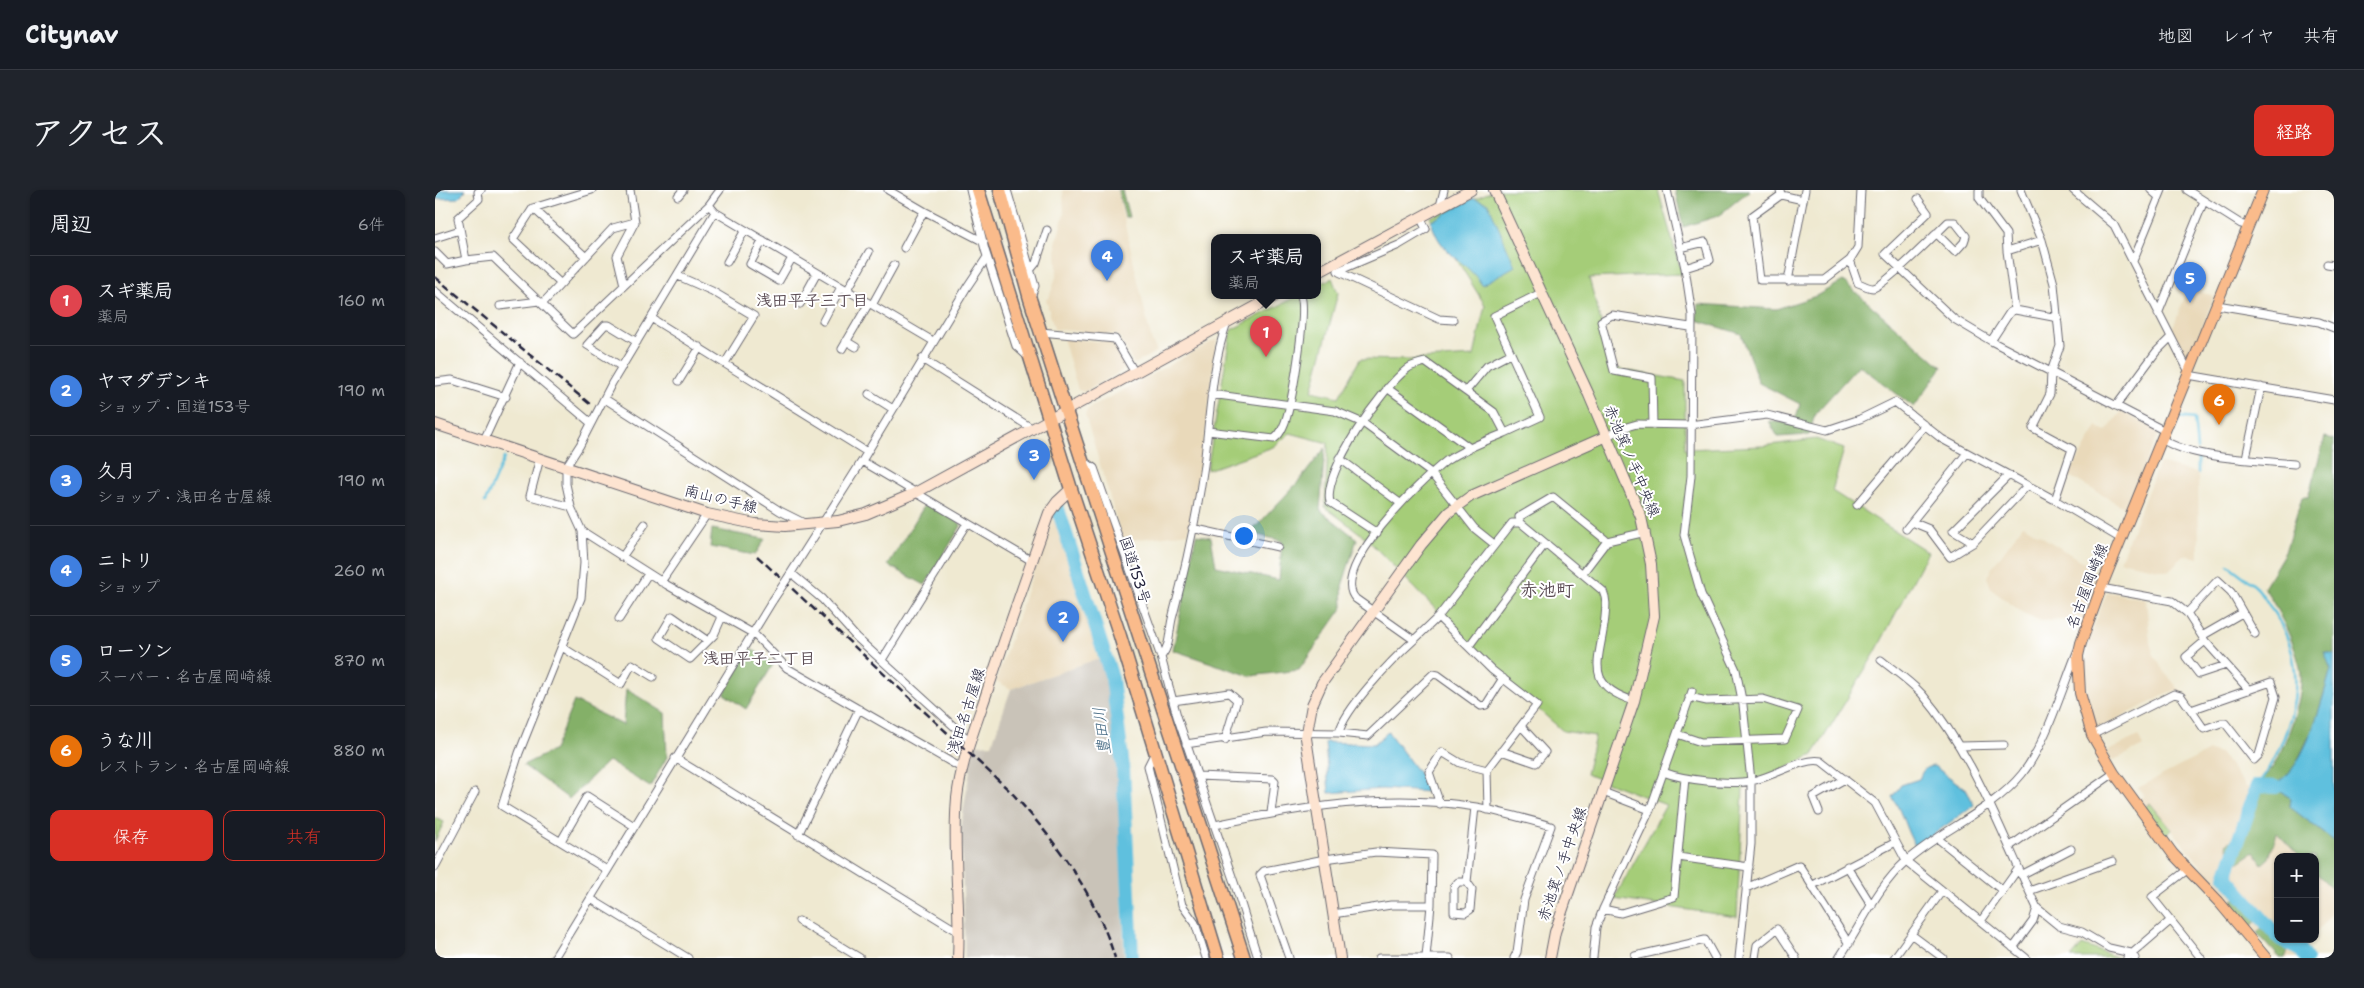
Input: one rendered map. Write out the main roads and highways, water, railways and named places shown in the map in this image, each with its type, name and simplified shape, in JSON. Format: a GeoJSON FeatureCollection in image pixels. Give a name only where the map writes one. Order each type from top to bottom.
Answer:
{"type":"FeatureCollection","features":[{"type":"Feature","properties":{"kind":"highway"},"geometry":{"type":"LineString","coordinates":[[978,190],[1049,421],[1120,636],[1218,958]]}},
{"type":"Feature","properties":{"kind":"highway","name":"国道153号"},"geometry":{"type":"LineString","coordinates":[[1000,190],[1013,220],[1030,299],[1081,460],[1168,714],[1189,788],[1244,958]]}},
{"type":"Feature","properties":{"kind":"highway"},"geometry":{"type":"LineString","coordinates":[[1144,717],[1168,714]]}},
{"type":"Feature","properties":{"kind":"main road","name":"名古屋岡崎線"},"geometry":{"type":"LineString","coordinates":[[2263,190],[2101,588],[2081,643],[2078,670],[2080,693],[2092,735],[2114,773],[2168,848],[2219,902],[2265,958]]}},
{"type":"Feature","properties":{"kind":"water"},"geometry":{"type":"Polygon","coordinates":[[[435,190],[466,190],[458,198],[435,199],[435,190]]]}},
{"type":"Feature","properties":{"kind":"water"},"geometry":{"type":"Polygon","coordinates":[[[1474,198],[1488,203],[1515,266],[1482,285],[1440,242],[1431,221],[1474,198]]]}},
{"type":"Feature","properties":{"kind":"water"},"geometry":{"type":"Polygon","coordinates":[[[2324,652],[2334,654],[2334,841],[2290,807],[2291,798],[2276,789],[2275,785],[2286,777],[2295,765],[2311,733],[2331,669],[2324,652]]]}},
{"type":"Feature","properties":{"kind":"water"},"geometry":{"type":"Polygon","coordinates":[[[1388,732],[1430,788],[1428,792],[1382,789],[1329,793],[1325,742],[1374,744],[1388,732]]]}},
{"type":"Feature","properties":{"kind":"water"},"geometry":{"type":"Polygon","coordinates":[[[1934,766],[1967,790],[1974,805],[1916,847],[1892,797],[1901,785],[1919,779],[1925,768],[1934,766]]]}},
{"type":"Feature","properties":{"kind":"waterway"},"geometry":{"type":"LineString","coordinates":[[2177,417],[2194,419],[2197,449]]}},
{"type":"Feature","properties":{"kind":"waterway"},"geometry":{"type":"LineString","coordinates":[[2198,455],[2198,473]]}},
{"type":"Feature","properties":{"kind":"waterway"},"geometry":{"type":"LineString","coordinates":[[485,502],[504,458]]}},
{"type":"Feature","properties":{"kind":"waterway","name":"豊田川"},"geometry":{"type":"LineString","coordinates":[[1058,509],[1112,678],[1123,767],[1132,958]]}},
{"type":"Feature","properties":{"kind":"waterway"},"geometry":{"type":"LineString","coordinates":[[2228,565],[2258,588],[2285,632],[2292,654],[2295,677],[2294,700],[2289,722],[2281,744],[2257,786]]}},
{"type":"Feature","properties":{"kind":"waterway"},"geometry":{"type":"LineString","coordinates":[[2274,932],[2226,877],[2257,786],[2276,787]]}},
{"type":"Feature","properties":{"kind":"waterway"},"geometry":{"type":"LineString","coordinates":[[2288,943],[2301,950],[2306,958]]}},
{"type":"Feature","properties":{"kind":"railway"},"geometry":{"type":"LineString","coordinates":[[435,277],[591,405]]}},
{"type":"Feature","properties":{"kind":"railway"},"geometry":{"type":"LineString","coordinates":[[757,556],[1012,793],[1073,870],[1097,912],[1115,958]]}},
{"type":"Feature","properties":{"kind":"place","name":"ニトリ"},"geometry":{"type":"Point","coordinates":[1107,281]}},
{"type":"Feature","properties":{"kind":"place","name":"ローソン"},"geometry":{"type":"Point","coordinates":[2190,303]}},
{"type":"Feature","properties":{"kind":"place","name":"スギ薬局"},"geometry":{"type":"Point","coordinates":[1266,357]}},
{"type":"Feature","properties":{"kind":"place","name":"うな川"},"geometry":{"type":"Point","coordinates":[2219,425]}},
{"type":"Feature","properties":{"kind":"place","name":"久月"},"geometry":{"type":"Point","coordinates":[1034,480]}},
{"type":"Feature","properties":{"kind":"place","name":"ヤマダデンキ"},"geometry":{"type":"Point","coordinates":[1063,642]}},
{"type":"Feature","properties":{"kind":"district","name":"浅田平子三丁目"},"geometry":{"type":"Point","coordinates":[812,300]}},
{"type":"Feature","properties":{"kind":"district","name":"赤池町"},"geometry":{"type":"Point","coordinates":[1547,590]}},
{"type":"Feature","properties":{"kind":"district","name":"浅田平子二丁目"},"geometry":{"type":"Point","coordinates":[759,658]}}]}
